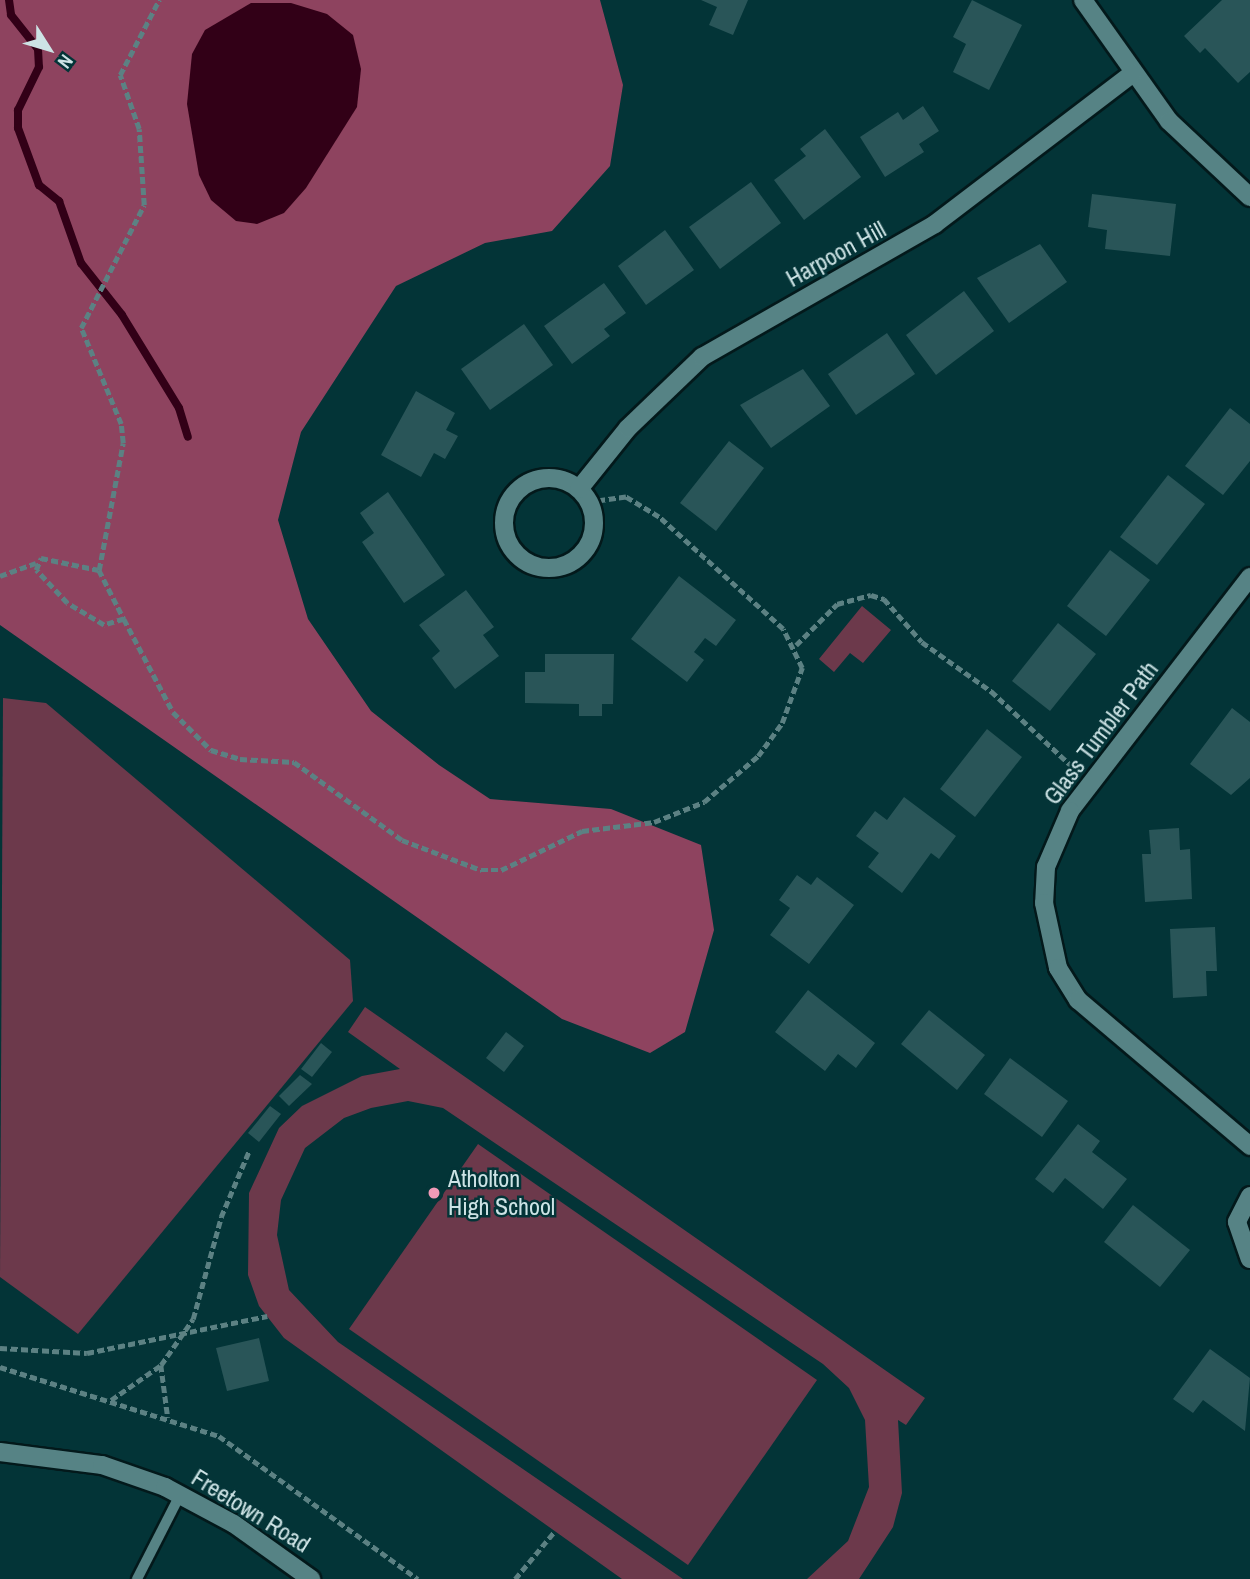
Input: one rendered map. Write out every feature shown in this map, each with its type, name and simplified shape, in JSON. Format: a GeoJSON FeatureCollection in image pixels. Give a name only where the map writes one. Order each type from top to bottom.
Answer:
{"type":"FeatureCollection","features":[{"type":"Feature","properties":{"kind":"street"},"geometry":{"type":"LineString","coordinates":[[1083,0],[1132,74],[1169,121],[1250,197]]}},
{"type":"Feature","properties":{"kind":"street","name":"Harpoon Hill"},"geometry":{"type":"LineString","coordinates":[[584,495],[637,418],[702,357],[935,224],[1132,74]]}},
{"type":"Feature","properties":{"kind":"street"},"geometry":{"type":"LineString","coordinates":[[548,478],[584,495],[592,537],[572,562],[543,568],[515,552],[504,520],[520,489],[548,478]]}},
{"type":"Feature","properties":{"kind":"street","name":"Glass Tumbler Path"},"geometry":{"type":"LineString","coordinates":[[1250,577],[1070,811],[1046,867],[1044,903],[1058,968],[1107,1027],[1250,1146]]}},
{"type":"Feature","properties":{"kind":"street"},"geometry":{"type":"LineString","coordinates":[[1250,1196],[1237,1222],[1250,1259]]}},
{"type":"Feature","properties":{"kind":"street","name":"Freetown Road"},"geometry":{"type":"LineString","coordinates":[[0,1452],[102,1465],[180,1495],[311,1579]]}},
{"type":"Feature","properties":{"kind":"lane"},"geometry":{"type":"LineString","coordinates":[[137,1579],[180,1495]]}},
{"type":"Feature","properties":{"kind":"path"},"geometry":{"type":"LineString","coordinates":[[159,0],[120,75],[146,166],[144,205],[84,312],[85,347],[113,403],[122,443],[99,570],[173,712],[211,750],[240,759],[294,762],[402,840],[481,870],[501,870],[606,824],[681,814],[732,783],[786,713],[802,668],[796,645],[659,517],[626,497],[584,495]]}},
{"type":"Feature","properties":{"kind":"path"},"geometry":{"type":"LineString","coordinates":[[0,576],[36,563],[74,560],[99,570]]}},
{"type":"Feature","properties":{"kind":"path"},"geometry":{"type":"LineString","coordinates":[[36,563],[48,586],[87,617],[104,625],[124,619]]}},
{"type":"Feature","properties":{"kind":"path"},"geometry":{"type":"LineString","coordinates":[[796,645],[836,604],[861,596],[884,598],[922,642],[992,691],[1041,743],[1092,782]]}},
{"type":"Feature","properties":{"kind":"path"},"geometry":{"type":"LineString","coordinates":[[110,1400],[161,1365],[185,1331],[249,1151]]}},
{"type":"Feature","properties":{"kind":"path"},"geometry":{"type":"LineString","coordinates":[[0,1349],[87,1353],[267,1316]]}},
{"type":"Feature","properties":{"kind":"path"},"geometry":{"type":"LineString","coordinates":[[161,1365],[168,1418]]}},
{"type":"Feature","properties":{"kind":"path"},"geometry":{"type":"LineString","coordinates":[[0,1367],[168,1418],[242,1449],[418,1579]]}},
{"type":"Feature","properties":{"kind":"path"},"geometry":{"type":"LineString","coordinates":[[515,1579],[554,1532]]}},
{"type":"Feature","properties":{"kind":"shaded area"},"geometry":{"type":"Polygon","coordinates":[[[0,0],[600,0],[623,85],[610,166],[552,231],[485,243],[396,286],[301,432],[278,520],[308,619],[371,711],[439,765],[490,799],[611,809],[701,845],[714,930],[685,1032],[650,1053],[562,1019],[0,625],[0,0]]]}},
{"type":"Feature","properties":{"kind":"shaded area"},"geometry":{"type":"Polygon","coordinates":[[[251,3],[291,3],[327,14],[353,35],[361,69],[357,107],[306,188],[284,213],[257,224],[236,221],[211,200],[199,175],[187,104],[192,54],[205,30],[251,3]]]}},
{"type":"Feature","properties":{"kind":"shaded area"},"geometry":{"type":"Polygon","coordinates":[[[862,606],[891,630],[863,663],[850,653],[834,672],[819,659],[862,606]]]}},
{"type":"Feature","properties":{"kind":"shaded area"},"geometry":{"type":"Polygon","coordinates":[[[3,698],[46,703],[350,960],[353,1001],[78,1334],[0,1277],[3,698]]]}},
{"type":"Feature","properties":{"kind":"shaded area"},"geometry":{"type":"Polygon","coordinates":[[[365,1007],[925,1398],[906,1425],[898,1420],[902,1493],[893,1527],[859,1579],[807,1579],[848,1541],[869,1487],[865,1420],[849,1388],[823,1364],[443,1108],[408,1101],[371,1108],[344,1118],[305,1148],[281,1200],[277,1235],[289,1290],[338,1342],[683,1579],[622,1579],[284,1338],[259,1306],[248,1275],[249,1193],[279,1128],[302,1106],[362,1076],[400,1069],[348,1032],[365,1007]]]}},
{"type":"Feature","properties":{"kind":"shaded area"},"geometry":{"type":"Polygon","coordinates":[[[478,1144],[817,1380],[688,1565],[349,1329],[478,1144]]]}},
{"type":"Feature","properties":{"kind":"building"},"geometry":{"type":"Polygon","coordinates":[[[701,0],[748,0],[733,35],[709,25],[717,7],[701,0]]]}},
{"type":"Feature","properties":{"kind":"building"},"geometry":{"type":"Polygon","coordinates":[[[972,0],[1022,25],[989,90],[953,72],[966,44],[953,37],[972,0]]]}},
{"type":"Feature","properties":{"kind":"building"},"geometry":{"type":"Polygon","coordinates":[[[1222,0],[1250,0],[1250,72],[1238,83],[1205,48],[1200,53],[1184,36],[1222,0]]]}},
{"type":"Feature","properties":{"kind":"building"},"geometry":{"type":"Polygon","coordinates":[[[923,106],[939,131],[919,144],[924,152],[885,177],[860,137],[898,112],[903,120],[923,106]]]}},
{"type":"Feature","properties":{"kind":"building"},"geometry":{"type":"Polygon","coordinates":[[[825,129],[861,177],[804,220],[774,180],[806,156],[800,149],[825,129]]]}},
{"type":"Feature","properties":{"kind":"building"},"geometry":{"type":"Polygon","coordinates":[[[751,182],[781,223],[720,269],[689,227],[751,182]]]}},
{"type":"Feature","properties":{"kind":"building"},"geometry":{"type":"Polygon","coordinates":[[[1092,194],[1176,204],[1170,256],[1105,249],[1107,230],[1088,227],[1092,194]]]}},
{"type":"Feature","properties":{"kind":"building"},"geometry":{"type":"Polygon","coordinates":[[[665,230],[694,270],[646,305],[618,266],[665,230]]]}},
{"type":"Feature","properties":{"kind":"building"},"geometry":{"type":"Polygon","coordinates":[[[1040,244],[1067,282],[1009,323],[977,278],[1040,244]]]}},
{"type":"Feature","properties":{"kind":"building"},"geometry":{"type":"Polygon","coordinates":[[[604,283],[626,313],[604,329],[610,336],[572,364],[544,326],[604,283]]]}},
{"type":"Feature","properties":{"kind":"building"},"geometry":{"type":"Polygon","coordinates":[[[964,291],[994,331],[936,375],[906,335],[964,291]]]}},
{"type":"Feature","properties":{"kind":"building"},"geometry":{"type":"Polygon","coordinates":[[[524,324],[553,365],[490,410],[461,369],[524,324]]]}},
{"type":"Feature","properties":{"kind":"building"},"geometry":{"type":"Polygon","coordinates":[[[887,333],[915,374],[856,415],[828,374],[887,333]]]}},
{"type":"Feature","properties":{"kind":"building"},"geometry":{"type":"Polygon","coordinates":[[[803,369],[830,406],[771,448],[740,405],[803,369]]]}},
{"type":"Feature","properties":{"kind":"building"},"geometry":{"type":"Polygon","coordinates":[[[416,391],[455,413],[446,430],[458,436],[445,459],[434,453],[421,477],[381,455],[416,391]]]}},
{"type":"Feature","properties":{"kind":"building"},"geometry":{"type":"Polygon","coordinates":[[[1230,408],[1250,424],[1250,461],[1223,495],[1185,466],[1230,408]]]}},
{"type":"Feature","properties":{"kind":"building"},"geometry":{"type":"Polygon","coordinates":[[[729,441],[764,468],[716,531],[680,503],[729,441]]]}},
{"type":"Feature","properties":{"kind":"building"},"geometry":{"type":"Polygon","coordinates":[[[1168,475],[1205,504],[1157,565],[1120,537],[1168,475]]]}},
{"type":"Feature","properties":{"kind":"building"},"geometry":{"type":"Polygon","coordinates":[[[388,492],[445,575],[404,603],[362,542],[374,533],[360,513],[388,492]]]}},
{"type":"Feature","properties":{"kind":"building"},"geometry":{"type":"Polygon","coordinates":[[[1110,550],[1150,580],[1106,636],[1067,606],[1110,550]]]}},
{"type":"Feature","properties":{"kind":"building"},"geometry":{"type":"Polygon","coordinates":[[[679,576],[736,620],[716,646],[705,638],[694,652],[704,660],[687,682],[631,639],[679,576]]]}},
{"type":"Feature","properties":{"kind":"building"},"geometry":{"type":"Polygon","coordinates":[[[466,590],[494,627],[483,635],[499,656],[455,689],[432,658],[440,651],[419,625],[466,590]]]}},
{"type":"Feature","properties":{"kind":"building"},"geometry":{"type":"Polygon","coordinates":[[[1058,623],[1096,654],[1050,711],[1012,681],[1058,623]]]}},
{"type":"Feature","properties":{"kind":"building"},"geometry":{"type":"Polygon","coordinates":[[[545,654],[614,654],[613,704],[602,704],[602,716],[579,716],[579,704],[525,703],[525,672],[545,672],[545,654]]]}},
{"type":"Feature","properties":{"kind":"building"},"geometry":{"type":"Polygon","coordinates":[[[1232,708],[1250,722],[1250,778],[1231,795],[1190,764],[1232,708]]]}},
{"type":"Feature","properties":{"kind":"building"},"geometry":{"type":"Polygon","coordinates":[[[987,729],[1022,757],[975,817],[940,789],[987,729]]]}},
{"type":"Feature","properties":{"kind":"building"},"geometry":{"type":"Polygon","coordinates":[[[904,797],[956,836],[939,859],[931,853],[902,893],[868,867],[879,853],[856,836],[875,811],[887,820],[904,797]]]}},
{"type":"Feature","properties":{"kind":"building"},"geometry":{"type":"Polygon","coordinates":[[[1179,828],[1180,850],[1190,849],[1192,899],[1145,902],[1142,854],[1151,854],[1149,830],[1179,828]]]}},
{"type":"Feature","properties":{"kind":"building"},"geometry":{"type":"Polygon","coordinates":[[[797,875],[811,885],[817,877],[854,905],[809,964],[770,935],[790,908],[779,900],[797,875]]]}},
{"type":"Feature","properties":{"kind":"building"},"geometry":{"type":"Polygon","coordinates":[[[1215,927],[1217,971],[1206,971],[1207,996],[1173,998],[1170,929],[1215,927]]]}},
{"type":"Feature","properties":{"kind":"building"},"geometry":{"type":"Polygon","coordinates":[[[808,990],[875,1043],[856,1068],[838,1054],[825,1071],[775,1032],[808,990]]]}},
{"type":"Feature","properties":{"kind":"building"},"geometry":{"type":"Polygon","coordinates":[[[929,1010],[985,1055],[957,1090],[901,1044],[929,1010]]]}},
{"type":"Feature","properties":{"kind":"building"},"geometry":{"type":"Polygon","coordinates":[[[506,1032],[524,1046],[504,1072],[486,1058],[506,1032]]]}},
{"type":"Feature","properties":{"kind":"building"},"geometry":{"type":"Polygon","coordinates":[[[321,1043],[332,1052],[312,1077],[301,1069],[321,1043]]]}},
{"type":"Feature","properties":{"kind":"building"},"geometry":{"type":"Polygon","coordinates":[[[1010,1058],[1068,1101],[1042,1137],[984,1094],[1010,1058]]]}},
{"type":"Feature","properties":{"kind":"building"},"geometry":{"type":"Polygon","coordinates":[[[300,1075],[312,1084],[289,1106],[279,1096],[300,1075]]]}},
{"type":"Feature","properties":{"kind":"building"},"geometry":{"type":"Polygon","coordinates":[[[270,1106],[281,1114],[259,1142],[248,1133],[270,1106]]]}},
{"type":"Feature","properties":{"kind":"building"},"geometry":{"type":"Polygon","coordinates":[[[1078,1124],[1100,1141],[1092,1152],[1127,1179],[1103,1209],[1065,1178],[1053,1193],[1035,1179],[1078,1124]]]}},
{"type":"Feature","properties":{"kind":"building"},"geometry":{"type":"Polygon","coordinates":[[[1133,1205],[1190,1250],[1160,1287],[1104,1242],[1133,1205]]]}},
{"type":"Feature","properties":{"kind":"building"},"geometry":{"type":"Polygon","coordinates":[[[259,1338],[269,1381],[227,1391],[216,1348],[259,1338]]]}},
{"type":"Feature","properties":{"kind":"building"},"geometry":{"type":"Polygon","coordinates":[[[1210,1349],[1250,1378],[1245,1431],[1203,1400],[1193,1413],[1173,1399],[1210,1349]]]}},
{"type":"Feature","properties":{"kind":"waterway"},"geometry":{"type":"LineString","coordinates":[[9,0],[11,15],[38,49],[39,67],[18,110],[18,128],[39,185],[59,201],[81,263],[122,315],[179,408],[188,437]]}},
{"type":"Feature","properties":{"kind":"place","name":"Atholton High School"},"geometry":{"type":"Point","coordinates":[434,1193]}}]}
